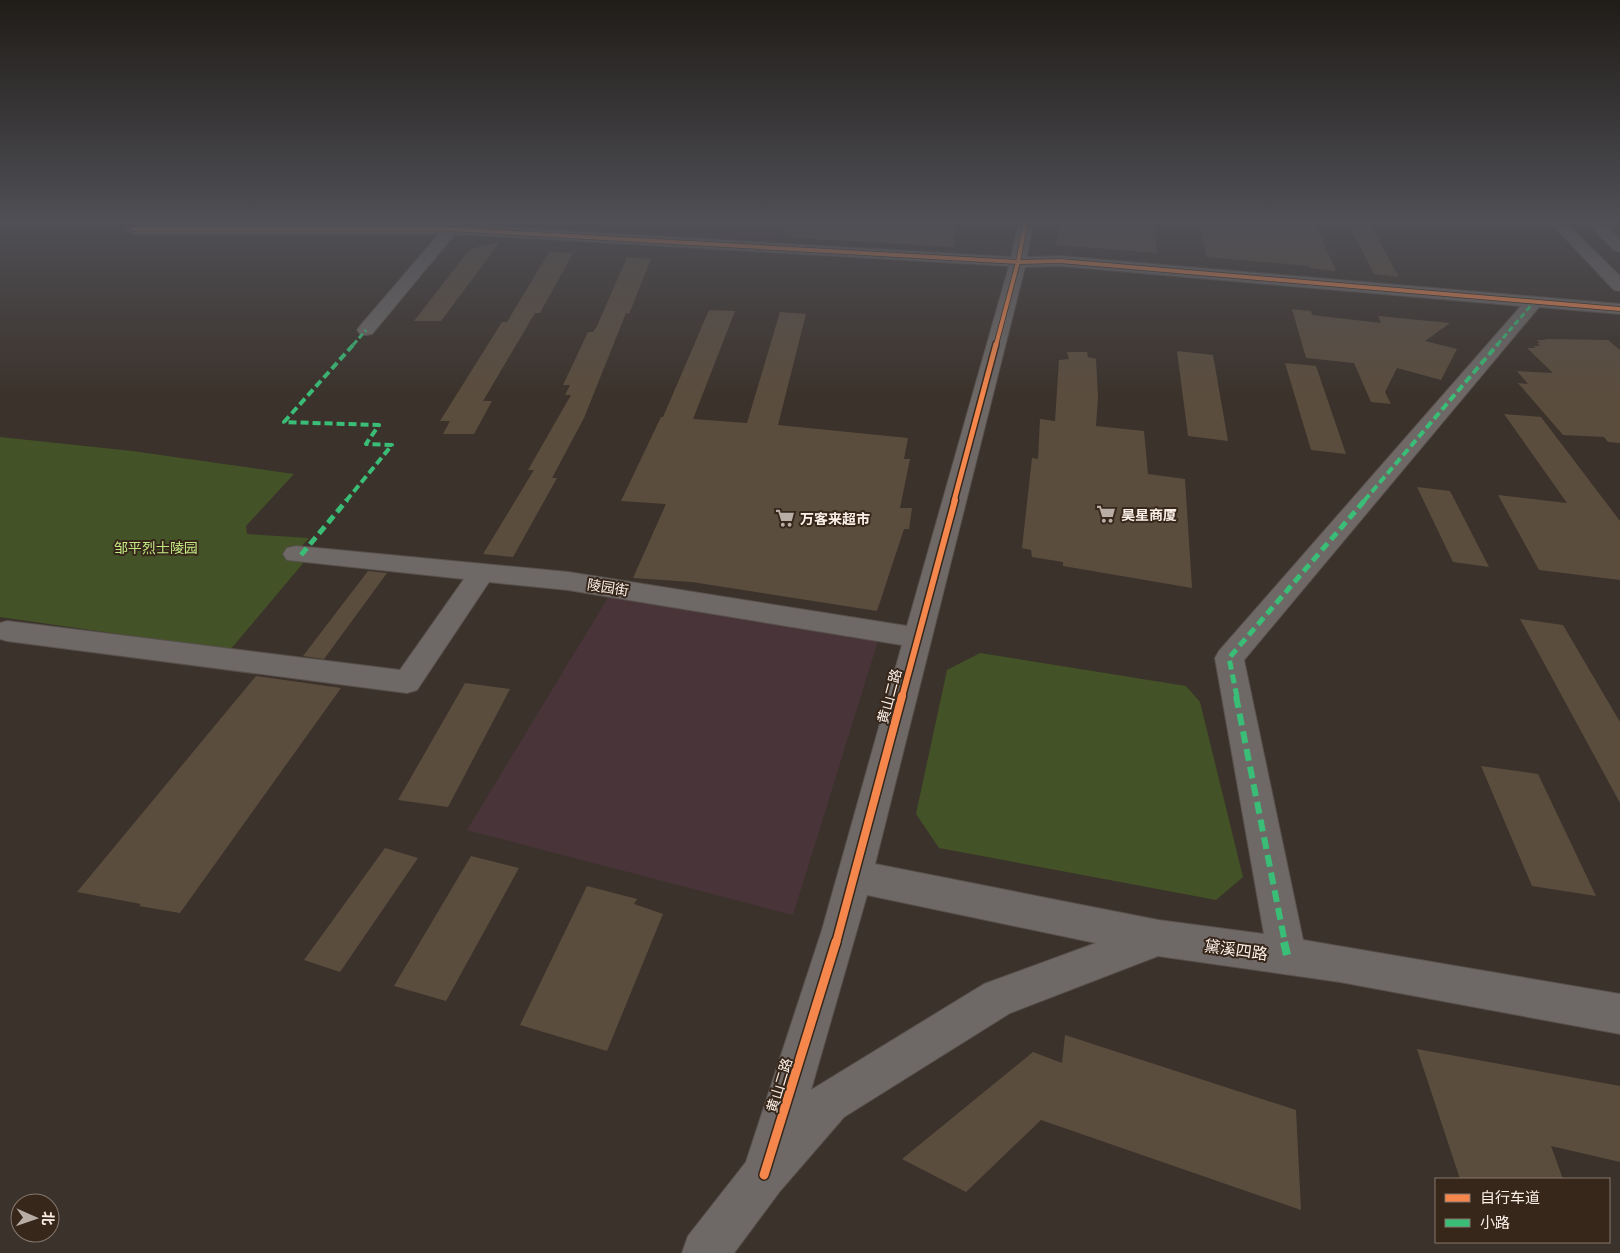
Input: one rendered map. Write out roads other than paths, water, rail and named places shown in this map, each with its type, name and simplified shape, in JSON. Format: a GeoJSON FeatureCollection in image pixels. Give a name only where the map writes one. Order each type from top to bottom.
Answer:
{"type":"FeatureCollection","features":[{"type":"Feature","properties":{"kind":"street"},"geometry":{"type":"LineString","coordinates":[[366,330],[408,279]]}},
{"type":"Feature","properties":{"kind":"street","name":"黄山二路"},"geometry":{"type":"LineString","coordinates":[[764,1175],[840,930],[1013,279]]}},
{"type":"Feature","properties":{"kind":"street"},"geometry":{"type":"LineString","coordinates":[[1274,279],[1620,309]]}},
{"type":"Feature","properties":{"kind":"street"},"geometry":{"type":"LineString","coordinates":[[1287,955],[1228,658],[1534,302]]}},
{"type":"Feature","properties":{"kind":"street","name":"陵园街"},"geometry":{"type":"LineString","coordinates":[[296,554],[568,581],[917,637]]}},
{"type":"Feature","properties":{"kind":"street"},"geometry":{"type":"LineString","coordinates":[[7,631],[406,682],[482,572]]}},
{"type":"Feature","properties":{"kind":"street","name":"黛溪四路"},"geometry":{"type":"LineString","coordinates":[[854,876],[1158,938],[1340,962],[1620,1014]]}},
{"type":"Feature","properties":{"kind":"street"},"geometry":{"type":"LineString","coordinates":[[705,1253],[764,1175],[829,1102],[998,998],[1158,938]]}},
{"type":"Feature","properties":{"kind":"place","name":"昊星商厦"},"geometry":{"type":"Point","coordinates":[1106,514]}},
{"type":"Feature","properties":{"kind":"place","name":"万客来超市"},"geometry":{"type":"Point","coordinates":[785,518]}},
{"type":"Feature","properties":{"kind":"park label","name":"邹平烈士陵园"},"geometry":{"type":"Point","coordinates":[156,547]}}]}
